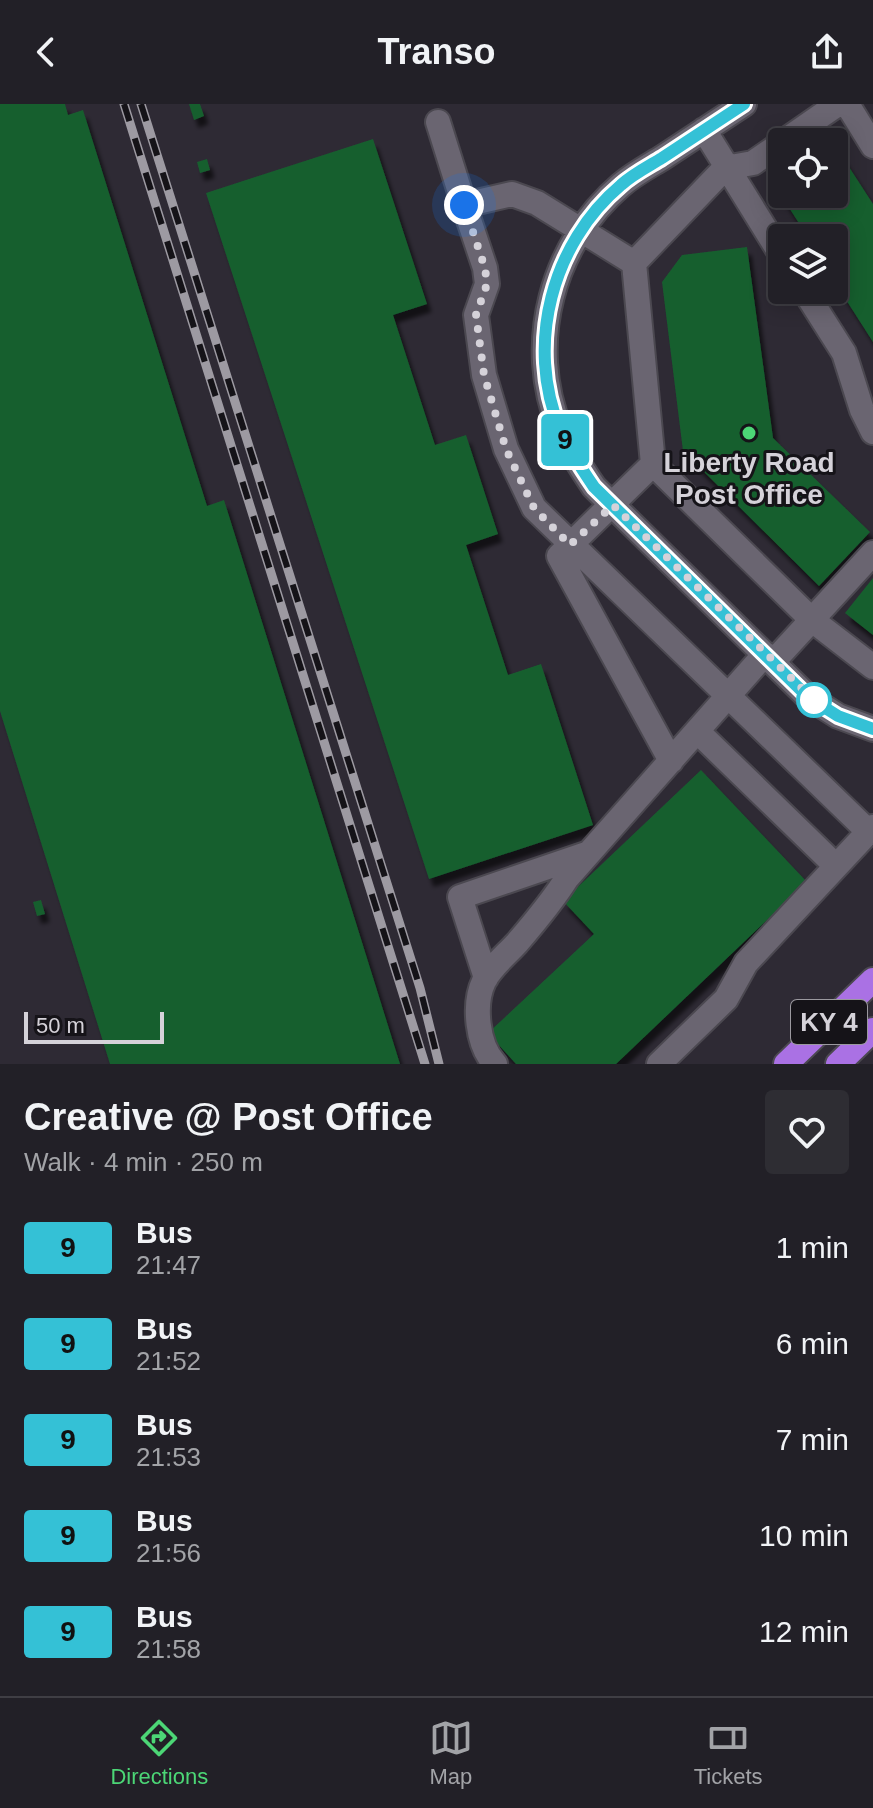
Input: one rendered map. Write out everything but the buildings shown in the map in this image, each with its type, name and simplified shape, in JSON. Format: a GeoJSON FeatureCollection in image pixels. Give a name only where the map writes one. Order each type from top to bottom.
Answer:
{"type":"FeatureCollection","features":[{"type":"Feature","properties":{"kind":"highway","name":"KY 4"},"geometry":{"type":"LineString","coordinates":[[786,1064],[873,980]]}},
{"type":"Feature","properties":{"kind":"highway","name":"KY 4"},"geometry":{"type":"LineString","coordinates":[[838,1064],[873,1030]]}},
{"type":"Feature","properties":{"kind":"street"},"geometry":{"type":"LineString","coordinates":[[744,104],[622,184],[581,230],[558,273],[549,302],[544,361],[549,393],[559,428],[574,459],[594,487],[808,697],[838,716],[873,729]]}},
{"type":"Feature","properties":{"kind":"street"},"geometry":{"type":"LineString","coordinates":[[803,128],[838,104]]}},
{"type":"Feature","properties":{"kind":"street"},"geometry":{"type":"LineString","coordinates":[[847,104],[873,146]]}},
{"type":"Feature","properties":{"kind":"street"},"geometry":{"type":"LineString","coordinates":[[438,122],[485,268],[487,284],[476,315],[484,375],[506,449],[534,508],[871,829],[746,963],[726,999],[659,1064]]}},
{"type":"Feature","properties":{"kind":"street"},"geometry":{"type":"LineString","coordinates":[[704,130],[768,234]]}},
{"type":"Feature","properties":{"kind":"street"},"geometry":{"type":"LineString","coordinates":[[768,152],[753,163],[725,168],[634,263],[653,464],[812,620],[873,667]]}},
{"type":"Feature","properties":{"kind":"street"},"geometry":{"type":"LineString","coordinates":[[464,205],[512,194],[537,203],[634,263]]}},
{"type":"Feature","properties":{"kind":"street"},"geometry":{"type":"LineString","coordinates":[[813,304],[844,353],[867,406],[873,432]]}},
{"type":"Feature","properties":{"kind":"street"},"geometry":{"type":"LineString","coordinates":[[653,464],[559,556],[671,761]]}},
{"type":"Feature","properties":{"kind":"street"},"geometry":{"type":"LineString","coordinates":[[495,1064],[487,1056],[480,1029],[478,998],[486,978],[546,910],[567,878],[729,695],[812,620],[873,553]]}},
{"type":"Feature","properties":{"kind":"street"},"geometry":{"type":"LineString","coordinates":[[697,731],[836,866]]}},
{"type":"Feature","properties":{"kind":"street"},"geometry":{"type":"LineString","coordinates":[[486,978],[460,897],[590,853]]}},
{"type":"Feature","properties":{"kind":"railway"},"geometry":{"type":"LineString","coordinates":[[124,104],[425,1064]]}},
{"type":"Feature","properties":{"kind":"railway"},"geometry":{"type":"LineString","coordinates":[[141,104],[420,988],[439,1064]]}},
{"type":"Feature","properties":{"kind":"bus line","name":"9"},"geometry":{"type":"LineString","coordinates":[[744,104],[622,184],[586,222],[558,273],[549,302],[544,361],[549,393],[559,428],[574,459],[594,487],[808,697],[838,716],[873,729]]}},
{"type":"Feature","properties":{"kind":"place","name":"Liberty Road Post Office"},"geometry":{"type":"Point","coordinates":[749,433]}},
{"type":"Feature","properties":{"kind":"route"},"geometry":{"type":"LineString","coordinates":[[464,205],[485,268],[487,284],[476,315],[484,375],[506,449],[534,508],[570,545],[613,505],[814,700]]}}]}
